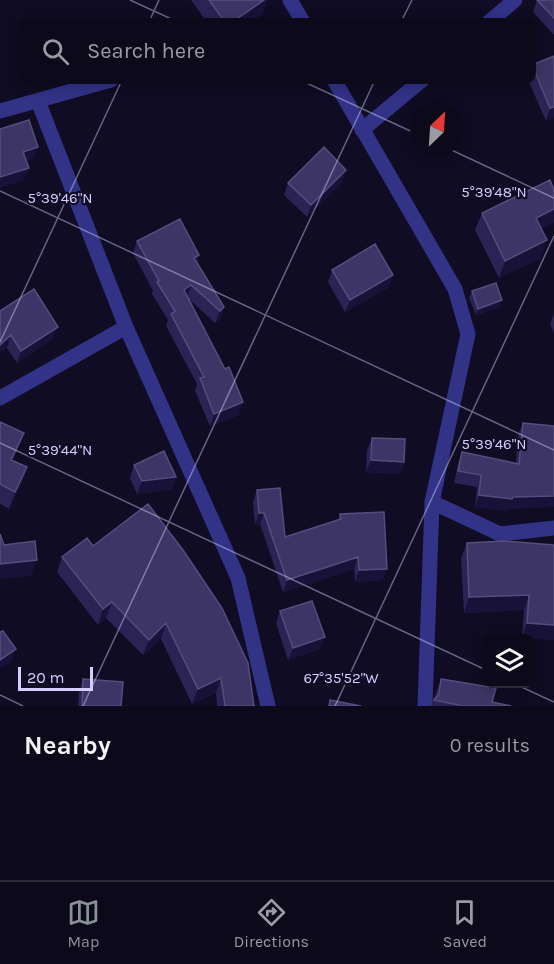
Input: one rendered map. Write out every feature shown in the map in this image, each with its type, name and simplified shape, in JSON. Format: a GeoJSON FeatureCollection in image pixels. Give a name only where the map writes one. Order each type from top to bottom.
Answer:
{"type":"FeatureCollection","features":[{"type":"Feature","properties":{"kind":"street"},"geometry":{"type":"LineString","coordinates":[[290,0],[301,18]]}},
{"type":"Feature","properties":{"kind":"street"},"geometry":{"type":"LineString","coordinates":[[494,18],[515,0]]}},
{"type":"Feature","properties":{"kind":"street"},"geometry":{"type":"LineString","coordinates":[[0,111],[97,84]]}},
{"type":"Feature","properties":{"kind":"street"},"geometry":{"type":"LineString","coordinates":[[336,84],[455,289],[468,334],[432,502],[425,706]]}},
{"type":"Feature","properties":{"kind":"street"},"geometry":{"type":"LineString","coordinates":[[362,130],[417,84]]}},
{"type":"Feature","properties":{"kind":"street"},"geometry":{"type":"LineString","coordinates":[[38,101],[126,327],[238,578],[268,706]]}},
{"type":"Feature","properties":{"kind":"street"},"geometry":{"type":"LineString","coordinates":[[0,398],[126,327]]}},
{"type":"Feature","properties":{"kind":"street"},"geometry":{"type":"LineString","coordinates":[[432,502],[500,534],[554,528]]}},
{"type":"Feature","properties":{"kind":"building"},"geometry":{"type":"Polygon","coordinates":[[[209,0],[264,0],[238,18],[222,18],[209,0]]]}},
{"type":"Feature","properties":{"kind":"building"},"geometry":{"type":"Polygon","coordinates":[[[537,0],[554,0],[554,18],[537,0]]]}},
{"type":"Feature","properties":{"kind":"building"},"geometry":{"type":"Polygon","coordinates":[[[554,56],[554,107],[550,108],[536,75],[536,63],[554,56]]]}},
{"type":"Feature","properties":{"kind":"building"},"geometry":{"type":"Polygon","coordinates":[[[29,120],[38,147],[23,152],[29,168],[0,177],[0,129],[29,120]]]}},
{"type":"Feature","properties":{"kind":"building"},"geometry":{"type":"Polygon","coordinates":[[[324,147],[346,170],[311,205],[288,183],[324,147]]]}},
{"type":"Feature","properties":{"kind":"building"},"geometry":{"type":"Polygon","coordinates":[[[550,180],[554,190],[554,209],[536,218],[547,240],[505,261],[482,213],[550,180]]]}},
{"type":"Feature","properties":{"kind":"building"},"geometry":{"type":"Polygon","coordinates":[[[180,219],[199,255],[194,258],[224,307],[220,311],[191,285],[184,290],[225,369],[229,367],[243,402],[214,414],[200,378],[204,377],[171,314],[175,311],[157,282],[159,281],[137,241],[180,219]]]}},
{"type":"Feature","properties":{"kind":"building"},"geometry":{"type":"Polygon","coordinates":[[[375,244],[393,275],[350,300],[332,270],[375,244]]]}},
{"type":"Feature","properties":{"kind":"building"},"geometry":{"type":"Polygon","coordinates":[[[496,283],[502,300],[478,309],[472,291],[496,283]]]}},
{"type":"Feature","properties":{"kind":"building"},"geometry":{"type":"Polygon","coordinates":[[[34,289],[58,327],[21,351],[11,335],[0,345],[0,311],[34,289]]]}},
{"type":"Feature","properties":{"kind":"building"},"geometry":{"type":"Polygon","coordinates":[[[0,422],[24,433],[11,460],[27,467],[15,492],[0,484],[0,422]]]}},
{"type":"Feature","properties":{"kind":"building"},"geometry":{"type":"Polygon","coordinates":[[[523,423],[554,426],[554,496],[513,497],[512,499],[479,495],[481,475],[458,471],[462,452],[519,464],[523,423]]]}},
{"type":"Feature","properties":{"kind":"building"},"geometry":{"type":"Polygon","coordinates":[[[372,438],[405,439],[404,462],[371,460],[372,438]]]}},
{"type":"Feature","properties":{"kind":"building"},"geometry":{"type":"Polygon","coordinates":[[[164,451],[176,477],[142,481],[134,465],[164,451]]]}},
{"type":"Feature","properties":{"kind":"building"},"geometry":{"type":"Polygon","coordinates":[[[280,488],[285,537],[341,519],[340,514],[384,512],[387,569],[359,570],[358,557],[287,580],[264,513],[259,513],[257,490],[280,488]]]}},
{"type":"Feature","properties":{"kind":"building"},"geometry":{"type":"Polygon","coordinates":[[[148,504],[183,550],[222,608],[248,663],[254,706],[225,706],[221,678],[198,689],[166,623],[149,640],[112,602],[103,609],[62,557],[87,538],[93,546],[148,504]]]}},
{"type":"Feature","properties":{"kind":"building"},"geometry":{"type":"Polygon","coordinates":[[[0,534],[4,545],[35,541],[37,560],[0,564],[0,534]]]}},
{"type":"Feature","properties":{"kind":"building"},"geometry":{"type":"Polygon","coordinates":[[[504,541],[554,545],[554,625],[527,623],[529,595],[469,597],[467,543],[504,541]]]}},
{"type":"Feature","properties":{"kind":"building"},"geometry":{"type":"Polygon","coordinates":[[[312,601],[325,637],[293,648],[280,611],[312,601]]]}},
{"type":"Feature","properties":{"kind":"building"},"geometry":{"type":"Polygon","coordinates":[[[3,631],[16,649],[0,660],[0,632],[3,631]]]}},
{"type":"Feature","properties":{"kind":"building"},"geometry":{"type":"Polygon","coordinates":[[[83,679],[123,682],[121,706],[82,706],[83,679]]]}},
{"type":"Feature","properties":{"kind":"building"},"geometry":{"type":"Polygon","coordinates":[[[441,679],[482,686],[482,688],[496,688],[492,702],[511,706],[459,706],[434,700],[439,694],[441,679]]]}},
{"type":"Feature","properties":{"kind":"building"},"geometry":{"type":"Polygon","coordinates":[[[330,700],[361,706],[329,706],[330,700]]]}}]}
